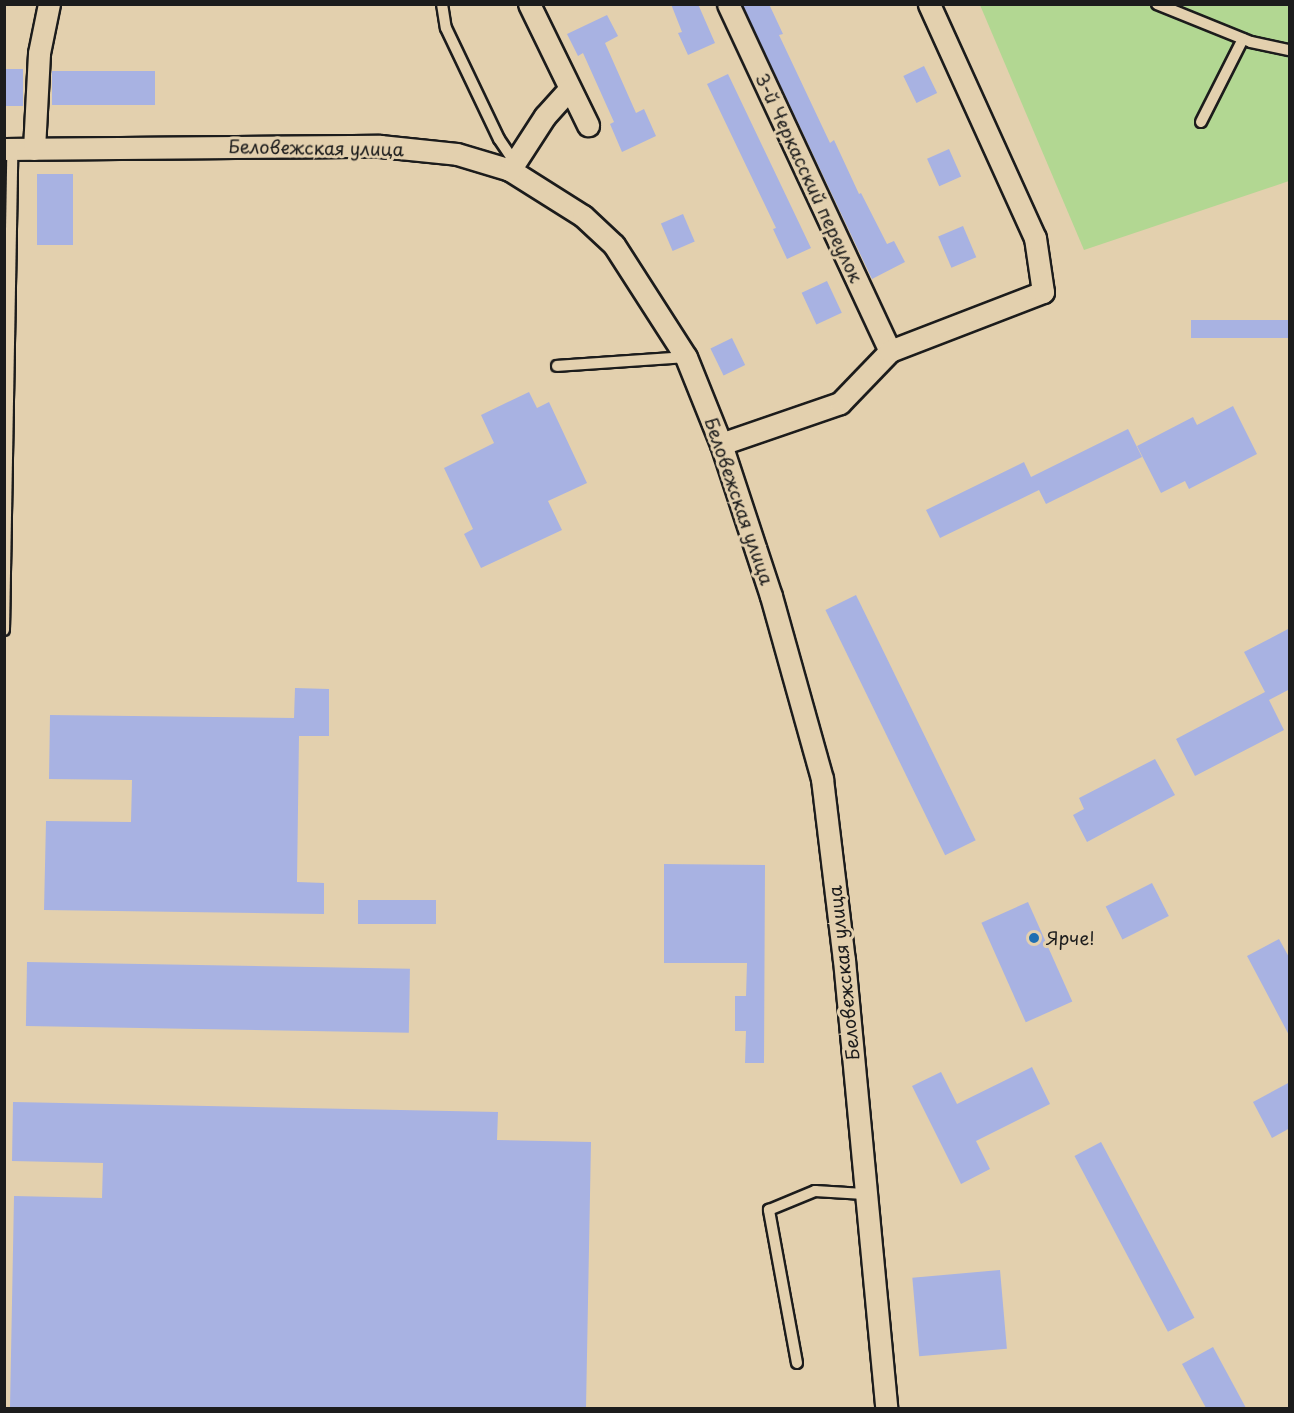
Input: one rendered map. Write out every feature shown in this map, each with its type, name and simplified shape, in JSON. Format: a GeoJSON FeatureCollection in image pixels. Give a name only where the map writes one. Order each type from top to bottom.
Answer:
{"type":"FeatureCollection","features":[{"type":"Feature","properties":{"kind":"street"},"geometry":{"type":"LineString","coordinates":[[34,149],[39,53],[49,4]]}},
{"type":"Feature","properties":{"kind":"street"},"geometry":{"type":"LineString","coordinates":[[529,4],[588,125]]}},
{"type":"Feature","properties":{"kind":"street","name":"3-й Черкасский переулок"},"geometry":{"type":"LineString","coordinates":[[728,4],[890,351]]}},
{"type":"Feature","properties":{"kind":"street"},"geometry":{"type":"LineString","coordinates":[[721,444],[840,403],[890,351],[974,321],[1043,292],[1035,238],[929,4]]}},
{"type":"Feature","properties":{"kind":"street"},"geometry":{"type":"LineString","coordinates":[[512,166],[545,116],[569,89]]}},
{"type":"Feature","properties":{"kind":"street","name":"Беловежская улица"},"geometry":{"type":"LineString","coordinates":[[8,149],[380,146],[457,154],[512,166],[583,216],[614,245],[686,357],[721,444],[771,596],[822,779],[844,960],[864,1194],[886,1408]]}},
{"type":"Feature","properties":{"kind":"lane"},"geometry":{"type":"LineString","coordinates":[[442,4],[446,28],[512,166]]}},
{"type":"Feature","properties":{"kind":"lane"},"geometry":{"type":"LineString","coordinates":[[1157,4],[1243,39],[1290,50]]}},
{"type":"Feature","properties":{"kind":"lane"},"geometry":{"type":"LineString","coordinates":[[1201,122],[1243,39]]}},
{"type":"Feature","properties":{"kind":"lane"},"geometry":{"type":"LineString","coordinates":[[4,630],[8,149]]}},
{"type":"Feature","properties":{"kind":"lane"},"geometry":{"type":"LineString","coordinates":[[557,366],[686,357]]}},
{"type":"Feature","properties":{"kind":"lane"},"geometry":{"type":"LineString","coordinates":[[797,1363],[769,1210],[815,1191],[864,1194]]}},
{"type":"Feature","properties":{"kind":"green space"},"geometry":{"type":"Polygon","coordinates":[[[980,5],[1289,5],[1289,181],[1084,250],[980,5]]]}},
{"type":"Feature","properties":{"kind":"building"},"geometry":{"type":"Polygon","coordinates":[[[671,4],[698,4],[715,43],[688,55],[678,33],[682,32],[671,4]]]}},
{"type":"Feature","properties":{"kind":"building"},"geometry":{"type":"Polygon","coordinates":[[[742,4],[769,4],[783,34],[779,35],[830,143],[834,140],[859,194],[861,193],[887,244],[894,241],[905,262],[872,279],[742,4]]]}},
{"type":"Feature","properties":{"kind":"building"},"geometry":{"type":"Polygon","coordinates":[[[607,15],[618,36],[605,43],[636,113],[644,109],[656,136],[622,152],[610,124],[614,122],[583,53],[578,56],[567,34],[607,15]]]}},
{"type":"Feature","properties":{"kind":"building"},"geometry":{"type":"Polygon","coordinates":[[[924,66],[937,93],[916,103],[903,76],[924,66]]]}},
{"type":"Feature","properties":{"kind":"building"},"geometry":{"type":"Polygon","coordinates":[[[4,69],[23,69],[23,106],[4,106],[4,69]]]}},
{"type":"Feature","properties":{"kind":"building"},"geometry":{"type":"Polygon","coordinates":[[[52,71],[155,71],[155,105],[52,105],[52,71]]]}},
{"type":"Feature","properties":{"kind":"building"},"geometry":{"type":"Polygon","coordinates":[[[728,74],[811,248],[787,259],[773,229],[776,228],[707,84],[728,74]]]}},
{"type":"Feature","properties":{"kind":"building"},"geometry":{"type":"Polygon","coordinates":[[[949,149],[961,176],[939,186],[927,159],[949,149]]]}},
{"type":"Feature","properties":{"kind":"building"},"geometry":{"type":"Polygon","coordinates":[[[37,174],[73,174],[73,245],[37,245],[37,174]]]}},
{"type":"Feature","properties":{"kind":"building"},"geometry":{"type":"Polygon","coordinates":[[[683,214],[695,242],[673,251],[661,223],[683,214]]]}},
{"type":"Feature","properties":{"kind":"building"},"geometry":{"type":"Polygon","coordinates":[[[963,226],[976,257],[951,268],[938,237],[963,226]]]}},
{"type":"Feature","properties":{"kind":"building"},"geometry":{"type":"Polygon","coordinates":[[[827,281],[842,313],[816,325],[802,293],[827,281]]]}},
{"type":"Feature","properties":{"kind":"building"},"geometry":{"type":"Polygon","coordinates":[[[1191,320],[1290,320],[1290,338],[1191,338],[1191,320]]]}},
{"type":"Feature","properties":{"kind":"building"},"geometry":{"type":"Polygon","coordinates":[[[732,338],[745,365],[724,375],[710,349],[732,338]]]}},
{"type":"Feature","properties":{"kind":"building"},"geometry":{"type":"Polygon","coordinates":[[[529,392],[537,408],[549,402],[587,483],[548,501],[562,530],[481,568],[464,534],[473,529],[444,468],[494,443],[481,415],[529,392]]]}},
{"type":"Feature","properties":{"kind":"building"},"geometry":{"type":"Polygon","coordinates":[[[1233,406],[1257,454],[1189,489],[1185,481],[1161,493],[1137,446],[1193,417],[1197,425],[1233,406]]]}},
{"type":"Feature","properties":{"kind":"building"},"geometry":{"type":"Polygon","coordinates":[[[1128,429],[1142,457],[1046,504],[1039,490],[940,538],[926,510],[1024,462],[1031,477],[1128,429]]]}},
{"type":"Feature","properties":{"kind":"building"},"geometry":{"type":"Polygon","coordinates":[[[856,595],[976,840],[945,855],[825,610],[856,595]]]}},
{"type":"Feature","properties":{"kind":"building"},"geometry":{"type":"Polygon","coordinates":[[[1290,628],[1290,689],[1269,700],[1284,730],[1195,776],[1176,739],[1265,692],[1244,652],[1290,628]]]}},
{"type":"Feature","properties":{"kind":"building"},"geometry":{"type":"Polygon","coordinates":[[[295,688],[329,689],[329,736],[299,736],[297,882],[324,883],[324,914],[44,910],[46,821],[131,822],[132,780],[49,779],[50,715],[294,718],[295,688]]]}},
{"type":"Feature","properties":{"kind":"building"},"geometry":{"type":"Polygon","coordinates":[[[1155,759],[1175,795],[1087,842],[1073,815],[1084,809],[1079,798],[1155,759]]]}},
{"type":"Feature","properties":{"kind":"building"},"geometry":{"type":"Polygon","coordinates":[[[664,864],[765,865],[764,1063],[745,1063],[746,1031],[735,1031],[735,996],[746,996],[747,963],[664,963],[664,864]]]}},
{"type":"Feature","properties":{"kind":"building"},"geometry":{"type":"Polygon","coordinates":[[[1152,883],[1169,916],[1122,940],[1106,907],[1152,883]]]}},
{"type":"Feature","properties":{"kind":"building"},"geometry":{"type":"Polygon","coordinates":[[[358,900],[436,900],[436,924],[358,924],[358,900]]]}},
{"type":"Feature","properties":{"kind":"building"},"geometry":{"type":"Polygon","coordinates":[[[1028,902],[1072,1002],[1026,1022],[981,923],[1028,902]]]}},
{"type":"Feature","properties":{"kind":"building"},"geometry":{"type":"Polygon","coordinates":[[[1279,939],[1290,959],[1290,1037],[1247,956],[1279,939]]]}},
{"type":"Feature","properties":{"kind":"building"},"geometry":{"type":"Polygon","coordinates":[[[27,962],[410,969],[409,1033],[26,1026],[27,962]]]}},
{"type":"Feature","properties":{"kind":"building"},"geometry":{"type":"Polygon","coordinates":[[[1032,1067],[1050,1104],[976,1141],[990,1169],[961,1184],[912,1086],[941,1072],[957,1104],[1032,1067]]]}},
{"type":"Feature","properties":{"kind":"building"},"geometry":{"type":"Polygon","coordinates":[[[1290,1082],[1290,1128],[1272,1138],[1253,1102],[1290,1082]]]}},
{"type":"Feature","properties":{"kind":"building"},"geometry":{"type":"Polygon","coordinates":[[[13,1102],[498,1112],[497,1140],[591,1142],[586,1408],[10,1408],[14,1196],[102,1198],[103,1163],[12,1161],[13,1102]]]}},
{"type":"Feature","properties":{"kind":"building"},"geometry":{"type":"Polygon","coordinates":[[[1101,1142],[1194,1318],[1168,1332],[1075,1156],[1101,1142]]]}},
{"type":"Feature","properties":{"kind":"building"},"geometry":{"type":"Polygon","coordinates":[[[1000,1270],[1007,1349],[919,1356],[912,1278],[1000,1270]]]}},
{"type":"Feature","properties":{"kind":"building"},"geometry":{"type":"Polygon","coordinates":[[[1213,1347],[1246,1408],[1206,1408],[1182,1364],[1213,1347]]]}},
{"type":"Feature","properties":{"kind":"place","name":"Ярче!"},"geometry":{"type":"Point","coordinates":[1034,938]}}]}
